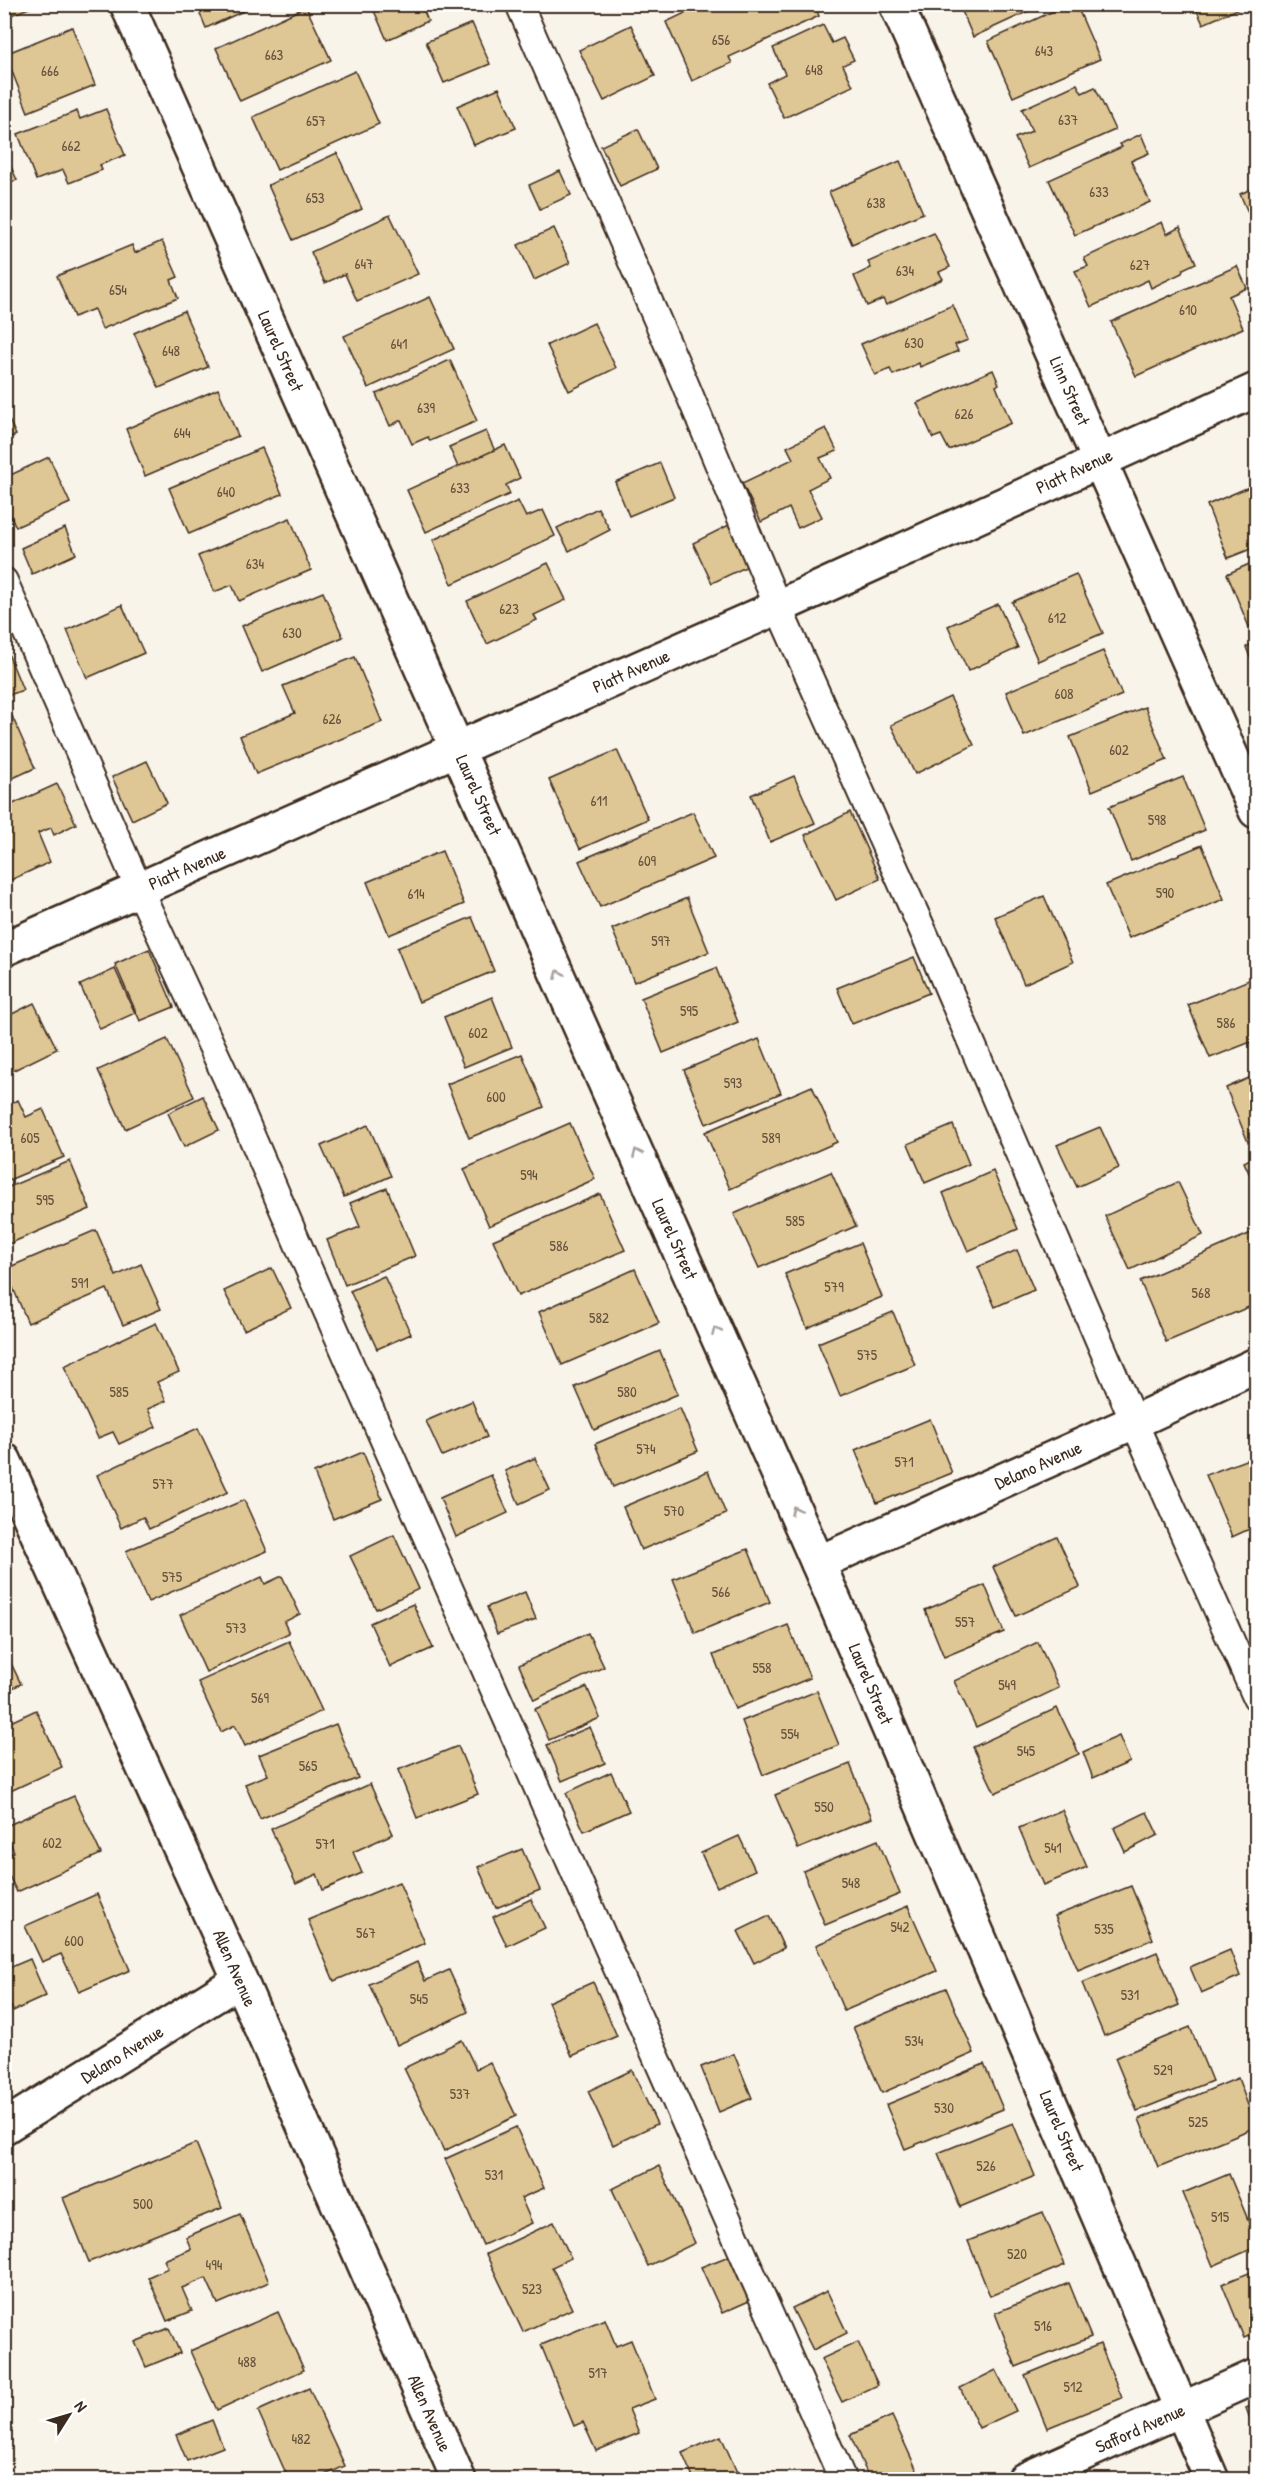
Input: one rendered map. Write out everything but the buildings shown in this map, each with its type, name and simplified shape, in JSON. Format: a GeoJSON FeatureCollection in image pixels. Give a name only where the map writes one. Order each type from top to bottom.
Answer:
{"type":"FeatureCollection","features":[{"type":"Feature","properties":{"kind":"street","name":"Laurel Street"},"geometry":{"type":"LineString","coordinates":[[127,4],[818,1563],[1212,2480]]}},
{"type":"Feature","properties":{"kind":"street","name":"Linn Street"},"geometry":{"type":"LineString","coordinates":[[896,4],[1257,811]]}},
{"type":"Feature","properties":{"kind":"street","name":"Piatt Avenue"},"geometry":{"type":"LineString","coordinates":[[4,949],[778,607],[1100,459],[1257,390]]}},
{"type":"Feature","properties":{"kind":"street","name":"Delano Avenue"},"geometry":{"type":"LineString","coordinates":[[818,1563],[1257,1365]]}},
{"type":"Feature","properties":{"kind":"street","name":"Allen Avenue"},"geometry":{"type":"LineString","coordinates":[[4,1460],[240,1980],[459,2480]]}},
{"type":"Feature","properties":{"kind":"street","name":"Delano Avenue"},"geometry":{"type":"LineString","coordinates":[[4,2127],[240,1980]]}},
{"type":"Feature","properties":{"kind":"street","name":"Safford Avenue"},"geometry":{"type":"LineString","coordinates":[[1024,2480],[1257,2376]]}},
{"type":"Feature","properties":{"kind":"lane"},"geometry":{"type":"LineString","coordinates":[[519,4],[683,379],[778,607],[936,960],[1134,1422],[1257,1697]]}},
{"type":"Feature","properties":{"kind":"lane"},"geometry":{"type":"LineString","coordinates":[[4,581],[139,890],[227,1079],[327,1311],[843,2480]]}}]}
